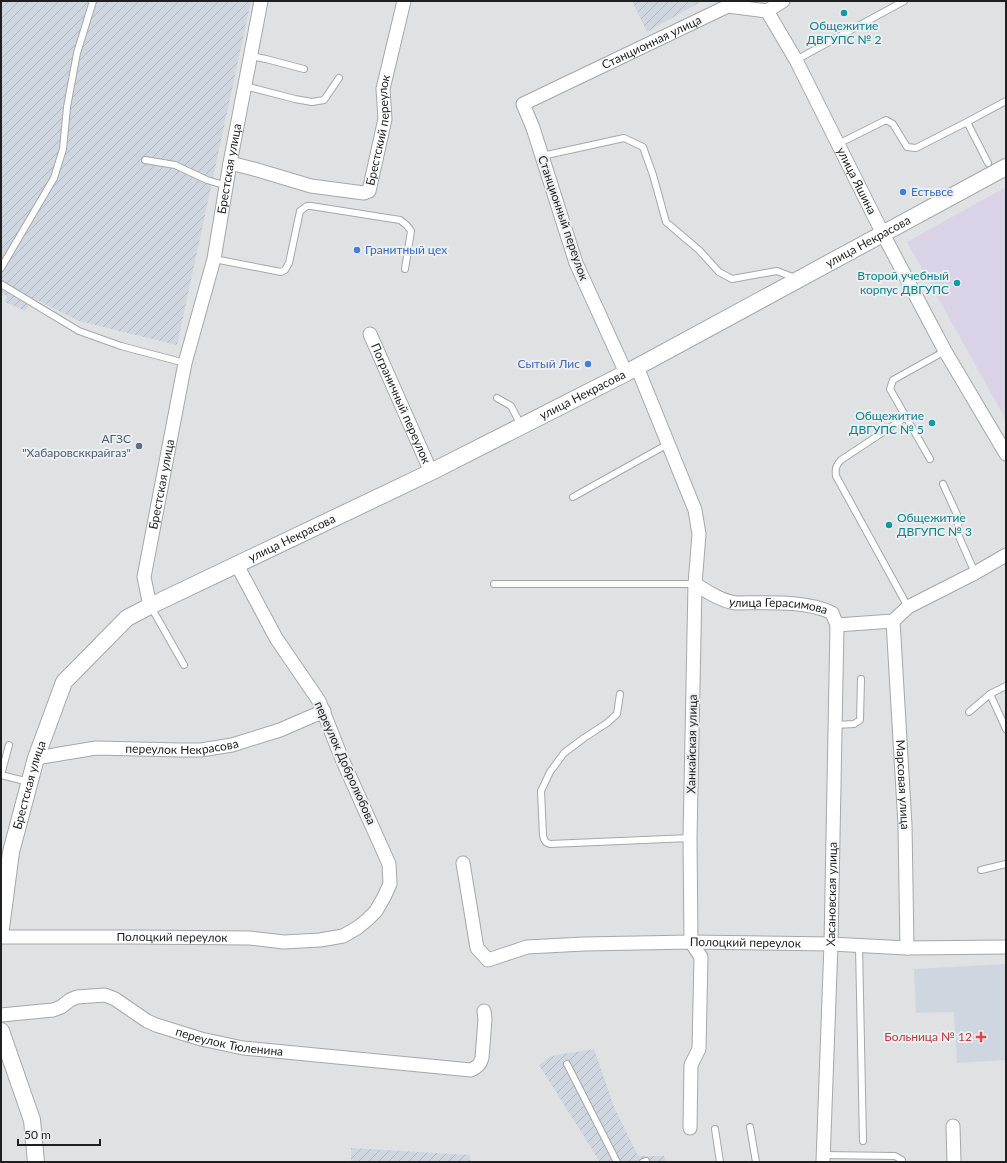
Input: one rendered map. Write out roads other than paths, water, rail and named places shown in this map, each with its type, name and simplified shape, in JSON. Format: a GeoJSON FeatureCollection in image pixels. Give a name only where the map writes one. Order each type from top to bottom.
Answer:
{"type":"FeatureCollection","features":[{"type":"Feature","properties":{"kind":"street","name":"Брестская улица"},"geometry":{"type":"LineString","coordinates":[[1,928],[11,852],[36,758],[64,682],[126,618],[150,606],[144,577],[184,363],[214,259],[230,163],[262,1]]}},
{"type":"Feature","properties":{"kind":"street","name":"Брестский переулок"},"geometry":{"type":"LineString","coordinates":[[230,163],[311,186],[364,193],[369,191],[385,119],[383,89],[404,1]]}},
{"type":"Feature","properties":{"kind":"street"},"geometry":{"type":"LineString","coordinates":[[767,11],[784,1]]}},
{"type":"Feature","properties":{"kind":"street","name":"Станционная улица"},"geometry":{"type":"LineString","coordinates":[[524,104],[728,6],[767,11]]}},
{"type":"Feature","properties":{"kind":"street","name":"улица Яшина"},"geometry":{"type":"LineString","coordinates":[[767,11],[796,60],[883,234],[945,351],[1006,454]]}},
{"type":"Feature","properties":{"kind":"street","name":"Станционный переулок"},"geometry":{"type":"LineString","coordinates":[[524,104],[576,262],[632,370]]}},
{"type":"Feature","properties":{"kind":"street","name":"улица Некрасова"},"geometry":{"type":"LineString","coordinates":[[150,606],[431,472],[632,370],[1006,167]]}},
{"type":"Feature","properties":{"kind":"street","name":"Пограничный переулок"},"geometry":{"type":"LineString","coordinates":[[370,334],[431,472]]}},
{"type":"Feature","properties":{"kind":"street","name":"Ханкайская улица"},"geometry":{"type":"LineString","coordinates":[[632,370],[668,444],[695,510],[699,534],[695,584],[690,838],[691,942],[701,957],[699,1049],[691,1065],[690,1128]]}},
{"type":"Feature","properties":{"kind":"street"},"geometry":{"type":"LineString","coordinates":[[893,621],[908,607],[975,573],[1006,555]]}},
{"type":"Feature","properties":{"kind":"street","name":"переулок Добролюбова"},"geometry":{"type":"LineString","coordinates":[[237,565],[276,638],[319,701],[342,759],[389,864],[390,884],[376,911],[357,928],[343,936]]}},
{"type":"Feature","properties":{"kind":"street","name":"улица Герасимова"},"geometry":{"type":"LineString","coordinates":[[695,584],[729,602],[787,603],[824,609],[832,613],[837,626],[893,621]]}},
{"type":"Feature","properties":{"kind":"street","name":"Марсовая улица"},"geometry":{"type":"LineString","coordinates":[[893,621],[905,825],[907,948]]}},
{"type":"Feature","properties":{"kind":"street","name":"Хасановская улица"},"geometry":{"type":"LineString","coordinates":[[823,1158],[831,944],[837,626]]}},
{"type":"Feature","properties":{"kind":"street","name":"переулок Некрасова"},"geometry":{"type":"LineString","coordinates":[[36,758],[96,748],[202,750],[232,745],[280,730],[324,711]]}},
{"type":"Feature","properties":{"kind":"street","name":"Полоцкий переулок"},"geometry":{"type":"LineString","coordinates":[[462,863],[476,942],[478,948],[488,960],[527,947],[584,944],[691,942],[831,944],[907,948],[1006,947]]}},
{"type":"Feature","properties":{"kind":"street","name":"Полоцкий переулок"},"geometry":{"type":"LineString","coordinates":[[1,937],[250,938],[284,942],[320,940],[343,936]]}},
{"type":"Feature","properties":{"kind":"street","name":"переулок Тюленина"},"geometry":{"type":"LineString","coordinates":[[1,1015],[53,1010],[77,997],[105,995],[115,998],[147,1021],[156,1025],[243,1048],[471,1070],[480,1064],[482,1058],[485,1019],[484,1011]]}},
{"type":"Feature","properties":{"kind":"street"},"geometry":{"type":"LineString","coordinates":[[1,1031],[32,1120],[36,1162]]}},
{"type":"Feature","properties":{"kind":"street"},"geometry":{"type":"LineString","coordinates":[[953,1126],[954,1162]]}},
{"type":"Feature","properties":{"kind":"lane"},"geometry":{"type":"LineString","coordinates":[[1,268],[54,178],[63,149],[67,107],[77,53],[93,1]]}},
{"type":"Feature","properties":{"kind":"lane"},"geometry":{"type":"LineString","coordinates":[[796,60],[904,1]]}},
{"type":"Feature","properties":{"kind":"lane"},"geometry":{"type":"LineString","coordinates":[[251,56],[304,69]]}},
{"type":"Feature","properties":{"kind":"lane"},"geometry":{"type":"LineString","coordinates":[[245,86],[312,102],[324,100],[339,78]]}},
{"type":"Feature","properties":{"kind":"lane"},"geometry":{"type":"LineString","coordinates":[[838,144],[886,120],[893,124],[907,147],[916,148],[1006,101]]}},
{"type":"Feature","properties":{"kind":"lane"},"geometry":{"type":"LineString","coordinates":[[967,122],[988,163]]}},
{"type":"Feature","properties":{"kind":"lane"},"geometry":{"type":"LineString","coordinates":[[542,156],[624,138],[643,147],[653,175],[666,222],[699,250],[719,272],[732,279],[777,271],[798,280]]}},
{"type":"Feature","properties":{"kind":"lane"},"geometry":{"type":"LineString","coordinates":[[144,160],[175,165],[207,180],[227,186]]}},
{"type":"Feature","properties":{"kind":"lane"},"geometry":{"type":"LineString","coordinates":[[214,259],[281,272],[285,270],[289,263],[300,211],[307,206],[311,206],[400,220],[404,222],[411,231],[406,269]]}},
{"type":"Feature","properties":{"kind":"lane"},"geometry":{"type":"LineString","coordinates":[[1,284],[79,331],[121,346],[184,363]]}},
{"type":"Feature","properties":{"kind":"lane"},"geometry":{"type":"LineString","coordinates":[[930,459],[890,389],[893,380],[945,351]]}},
{"type":"Feature","properties":{"kind":"lane"},"geometry":{"type":"LineString","coordinates":[[497,398],[511,406],[521,426]]}},
{"type":"Feature","properties":{"kind":"lane"},"geometry":{"type":"LineString","coordinates":[[906,417],[841,460],[836,464],[835,470],[836,476],[908,607]]}},
{"type":"Feature","properties":{"kind":"lane"},"geometry":{"type":"LineString","coordinates":[[573,497],[668,444]]}},
{"type":"Feature","properties":{"kind":"lane"},"geometry":{"type":"LineString","coordinates":[[943,484],[959,518],[957,532],[975,573]]}},
{"type":"Feature","properties":{"kind":"lane"},"geometry":{"type":"LineString","coordinates":[[494,584],[695,584]]}},
{"type":"Feature","properties":{"kind":"lane"},"geometry":{"type":"LineString","coordinates":[[150,606],[184,665]]}},
{"type":"Feature","properties":{"kind":"lane"},"geometry":{"type":"LineString","coordinates":[[835,726],[854,724],[860,720],[860,680]]}},
{"type":"Feature","properties":{"kind":"lane"},"geometry":{"type":"LineString","coordinates":[[969,712],[990,694],[1006,686]]}},
{"type":"Feature","properties":{"kind":"lane"},"geometry":{"type":"LineString","coordinates":[[620,694],[617,714],[608,723],[564,753],[550,772],[541,791],[542,835],[544,840],[550,844],[690,838]]}},
{"type":"Feature","properties":{"kind":"lane"},"geometry":{"type":"LineString","coordinates":[[990,694],[1006,729]]}},
{"type":"Feature","properties":{"kind":"lane"},"geometry":{"type":"LineString","coordinates":[[9,745],[1,775],[30,782]]}},
{"type":"Feature","properties":{"kind":"lane"},"geometry":{"type":"LineString","coordinates":[[981,870],[1006,864]]}},
{"type":"Feature","properties":{"kind":"lane"},"geometry":{"type":"LineString","coordinates":[[859,946],[862,1140]]}},
{"type":"Feature","properties":{"kind":"lane"},"geometry":{"type":"LineString","coordinates":[[567,1064],[617,1162]]}},
{"type":"Feature","properties":{"kind":"lane"},"geometry":{"type":"LineString","coordinates":[[750,1127],[756,1162]]}},
{"type":"Feature","properties":{"kind":"lane"},"geometry":{"type":"LineString","coordinates":[[715,1129],[720,1162]]}},
{"type":"Feature","properties":{"kind":"lane"},"geometry":{"type":"LineString","coordinates":[[823,1158],[895,1156],[902,1160],[902,1162]]}},
{"type":"Feature","properties":{"kind":"lane"},"geometry":{"type":"LineString","coordinates":[[642,1162],[646,1162]]}},
{"type":"Feature","properties":{"kind":"place","name":"Общежитие ДВГУПС № 2"},"geometry":{"type":"Point","coordinates":[844,13]}},
{"type":"Feature","properties":{"kind":"place","name":"Естьвсе"},"geometry":{"type":"Point","coordinates":[903,192]}},
{"type":"Feature","properties":{"kind":"place","name":"Гранитный цех"},"geometry":{"type":"Point","coordinates":[357,250]}},
{"type":"Feature","properties":{"kind":"place","name":"Второй учебный корпус ДВГУПС"},"geometry":{"type":"Point","coordinates":[957,283]}},
{"type":"Feature","properties":{"kind":"place","name":"Сытый Лис"},"geometry":{"type":"Point","coordinates":[588,364]}},
{"type":"Feature","properties":{"kind":"place","name":"Общежитие ДВГУПС № 5"},"geometry":{"type":"Point","coordinates":[932,423]}},
{"type":"Feature","properties":{"kind":"place","name":"АГЗС \"Хабаровсккрайгаз\""},"geometry":{"type":"Point","coordinates":[139,446]}},
{"type":"Feature","properties":{"kind":"place","name":"Общежитие ДВГУПС № 3"},"geometry":{"type":"Point","coordinates":[889,525]}},
{"type":"Feature","properties":{"kind":"place","name":"Больница № 12"},"geometry":{"type":"Point","coordinates":[981,1037]}}]}
